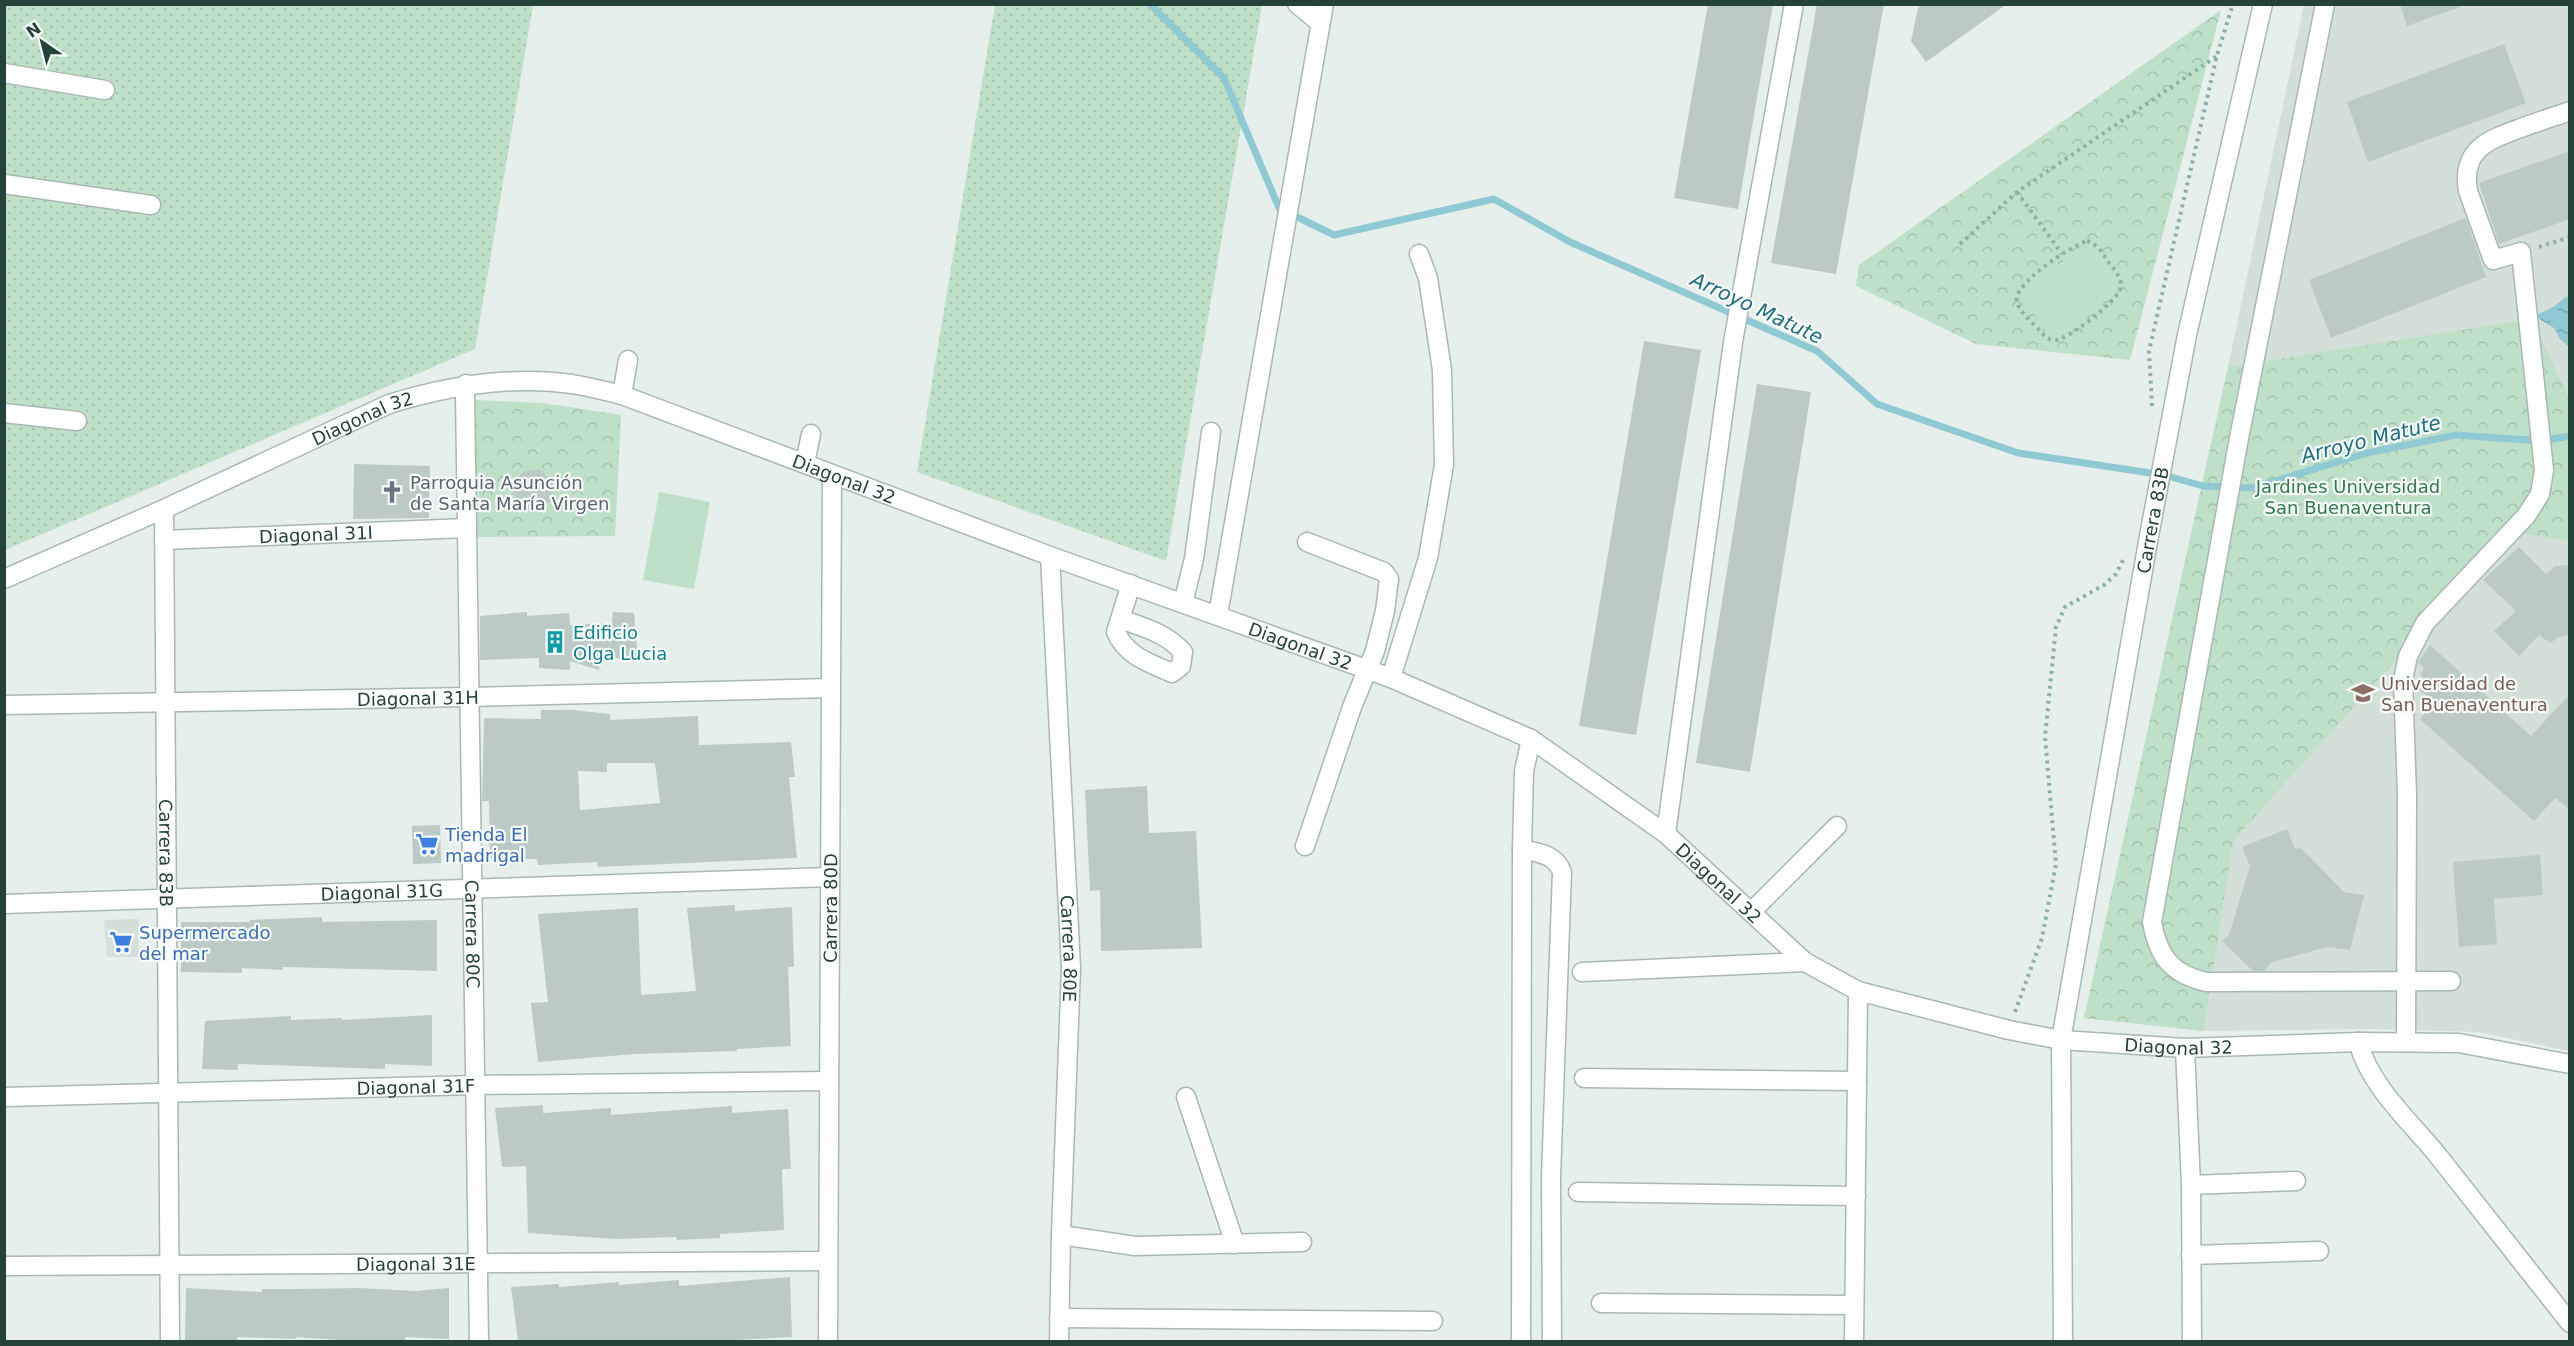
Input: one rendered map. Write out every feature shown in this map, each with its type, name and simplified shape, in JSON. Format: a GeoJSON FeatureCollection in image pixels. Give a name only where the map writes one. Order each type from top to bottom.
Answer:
{"type":"FeatureCollection","features":[{"type":"Feature","properties":{"kind":"street"},"geometry":{"type":"LineString","coordinates":[[1297,4],[1320,23]]}},
{"type":"Feature","properties":{"kind":"street"},"geometry":{"type":"LineString","coordinates":[[1218,615],[1324,4]]}},
{"type":"Feature","properties":{"kind":"street"},"geometry":{"type":"LineString","coordinates":[[1665,834],[1733,342],[1794,4]]}},
{"type":"Feature","properties":{"kind":"street","name":"Carrera 83B"},"geometry":{"type":"LineString","coordinates":[[2063,1341],[2061,1040],[2149,536],[2187,335],[2264,4]]}},
{"type":"Feature","properties":{"kind":"street"},"geometry":{"type":"LineString","coordinates":[[2325,4],[2239,438],[2152,922],[2156,943],[2168,964],[2188,978],[2206,982],[2451,981]]}},
{"type":"Feature","properties":{"kind":"street"},"geometry":{"type":"LineString","coordinates":[[4,73],[105,90]]}},
{"type":"Feature","properties":{"kind":"street"},"geometry":{"type":"LineString","coordinates":[[2406,1042],[2407,795],[2403,680],[2408,656],[2425,623],[2526,516],[2540,495],[2544,470],[2522,252],[2493,260],[2466,180],[2470,162],[2477,149],[2489,140],[2570,111]]}},
{"type":"Feature","properties":{"kind":"street"},"geometry":{"type":"LineString","coordinates":[[4,184],[151,205]]}},
{"type":"Feature","properties":{"kind":"street"},"geometry":{"type":"LineString","coordinates":[[1390,678],[1428,558],[1444,465],[1443,370],[1428,278],[1419,254]]}},
{"type":"Feature","properties":{"kind":"street"},"geometry":{"type":"LineString","coordinates":[[622,395],[628,360]]}},
{"type":"Feature","properties":{"kind":"street","name":"Diagonal 32"},"geometry":{"type":"LineString","coordinates":[[4,579],[164,509],[389,404],[427,392],[466,384],[519,381],[561,383],[622,395],[1050,556],[1390,678],[1531,739],[1665,834],[1805,962],[1858,991],[2009,1030],[2061,1040],[2185,1048],[2358,1042],[2459,1043],[2570,1064]]}},
{"type":"Feature","properties":{"kind":"street","name":"Carrera 80C"},"geometry":{"type":"LineString","coordinates":[[466,384],[479,1341]]}},
{"type":"Feature","properties":{"kind":"street"},"geometry":{"type":"LineString","coordinates":[[4,413],[77,421]]}},
{"type":"Feature","properties":{"kind":"street"},"geometry":{"type":"LineString","coordinates":[[1184,603],[1194,559],[1211,432]]}},
{"type":"Feature","properties":{"kind":"street"},"geometry":{"type":"LineString","coordinates":[[805,463],[811,434]]}},
{"type":"Feature","properties":{"kind":"street","name":"Carrera 80D"},"geometry":{"type":"LineString","coordinates":[[828,1341],[832,475]]}},
{"type":"Feature","properties":{"kind":"street","name":"Carrera 83B"},"geometry":{"type":"LineString","coordinates":[[164,509],[170,1341]]}},
{"type":"Feature","properties":{"kind":"street","name":"Diagonal 31I"},"geometry":{"type":"LineString","coordinates":[[164,540],[467,528]]}},
{"type":"Feature","properties":{"kind":"street"},"geometry":{"type":"LineString","coordinates":[[1305,846],[1366,669],[1375,651],[1385,611],[1389,579],[1384,572],[1307,542]]}},
{"type":"Feature","properties":{"kind":"street","name":"Carrera 80E"},"geometry":{"type":"LineString","coordinates":[[1050,556],[1071,968],[1059,1341]]}},
{"type":"Feature","properties":{"kind":"street"},"geometry":{"type":"LineString","coordinates":[[1120,619],[1131,584]]}},
{"type":"Feature","properties":{"kind":"street","name":"Diagonal 31H"},"geometry":{"type":"LineString","coordinates":[[4,705],[469,698],[831,688]]}},
{"type":"Feature","properties":{"kind":"street"},"geometry":{"type":"LineString","coordinates":[[1521,1341],[1522,849],[1524,771],[1531,739]]}},
{"type":"Feature","properties":{"kind":"street"},"geometry":{"type":"LineString","coordinates":[[1752,912],[1837,826]]}},
{"type":"Feature","properties":{"kind":"street"},"geometry":{"type":"LineString","coordinates":[[1522,849],[1550,856],[1558,862],[1562,872],[1551,1177],[1552,1341]]}},
{"type":"Feature","properties":{"kind":"street","name":"Diagonal 31G"},"geometry":{"type":"LineString","coordinates":[[4,904],[830,878]]}},
{"type":"Feature","properties":{"kind":"street"},"geometry":{"type":"LineString","coordinates":[[1582,972],[1805,962]]}},
{"type":"Feature","properties":{"kind":"street"},"geometry":{"type":"LineString","coordinates":[[1854,1341],[1858,991]]}},
{"type":"Feature","properties":{"kind":"street"},"geometry":{"type":"LineString","coordinates":[[2358,1042],[2364,1063],[2375,1081],[2570,1323]]}},
{"type":"Feature","properties":{"kind":"street"},"geometry":{"type":"LineString","coordinates":[[2185,1048],[2191,1185],[2192,1341]]}},
{"type":"Feature","properties":{"kind":"street"},"geometry":{"type":"LineString","coordinates":[[1584,1078],[1857,1081]]}},
{"type":"Feature","properties":{"kind":"street","name":"Diagonal 31F"},"geometry":{"type":"LineString","coordinates":[[4,1098],[475,1085],[829,1081]]}},
{"type":"Feature","properties":{"kind":"street"},"geometry":{"type":"LineString","coordinates":[[1186,1097],[1234,1244]]}},
{"type":"Feature","properties":{"kind":"street"},"geometry":{"type":"LineString","coordinates":[[2191,1185],[2296,1181]]}},
{"type":"Feature","properties":{"kind":"street"},"geometry":{"type":"LineString","coordinates":[[1578,1192],[1856,1196]]}},
{"type":"Feature","properties":{"kind":"street"},"geometry":{"type":"LineString","coordinates":[[1061,1235],[1135,1246],[1302,1242]]}},
{"type":"Feature","properties":{"kind":"street"},"geometry":{"type":"LineString","coordinates":[[2191,1255],[2319,1251]]}},
{"type":"Feature","properties":{"kind":"street","name":"Diagonal 31E"},"geometry":{"type":"LineString","coordinates":[[4,1266],[828,1261]]}},
{"type":"Feature","properties":{"kind":"street"},"geometry":{"type":"LineString","coordinates":[[1601,1303],[1854,1305]]}},
{"type":"Feature","properties":{"kind":"street"},"geometry":{"type":"LineString","coordinates":[[1059,1318],[1433,1322]]}},
{"type":"Feature","properties":{"kind":"path"},"geometry":{"type":"LineString","coordinates":[[2152,408],[2149,351],[2217,55],[2233,4]]}},
{"type":"Feature","properties":{"kind":"path"},"geometry":{"type":"LineString","coordinates":[[1960,244],[2017,192],[2217,55]]}},
{"type":"Feature","properties":{"kind":"path"},"geometry":{"type":"LineString","coordinates":[[2017,192],[2062,254]]}},
{"type":"Feature","properties":{"kind":"path"},"geometry":{"type":"LineString","coordinates":[[2522,252],[2570,237]]}},
{"type":"Feature","properties":{"kind":"path"},"geometry":{"type":"LineString","coordinates":[[2086,242],[2097,244],[2120,279],[2121,288],[2115,299],[2067,336],[2056,341],[2046,338],[2017,304],[2016,296],[2020,286],[2062,254],[2077,244],[2086,242]]}},
{"type":"Feature","properties":{"kind":"path"},"geometry":{"type":"LineString","coordinates":[[2009,1030],[2042,938],[2056,864],[2045,737],[2056,627],[2065,607],[2104,585],[2116,574],[2125,556]]}},
{"type":"Feature","properties":{"kind":"shaded area","name":"Universidad de San Buenaventura"},"geometry":{"type":"Polygon","coordinates":[[[2304,5],[2569,5],[2569,1051],[2478,1032],[2378,1029],[2204,1031],[2084,1018],[2228,367],[2304,5]]]}},
{"type":"Feature","properties":{"kind":"shaded area"},"geometry":{"type":"Polygon","coordinates":[[[139,919],[138,957],[107,957],[104,920],[139,919]]]}},
{"type":"Feature","properties":{"kind":"green space"},"geometry":{"type":"Polygon","coordinates":[[[5,5],[533,5],[475,349],[5,550],[5,5]]]}},
{"type":"Feature","properties":{"kind":"green space"},"geometry":{"type":"Polygon","coordinates":[[[995,5],[1262,5],[1166,561],[917,472],[995,5]]]}},
{"type":"Feature","properties":{"kind":"green space"},"geometry":{"type":"Polygon","coordinates":[[[2221,10],[2130,360],[1976,344],[1856,286],[1859,265],[2221,10]]]}},
{"type":"Feature","properties":{"kind":"green space"},"geometry":{"type":"Polygon","coordinates":[[[2088,243],[2119,286],[2050,336],[2018,293],[2088,243]]]}},
{"type":"Feature","properties":{"kind":"green space","name":"Jardines Universidad San Buenaventura"},"geometry":{"type":"Polygon","coordinates":[[[2531,319],[2569,397],[2569,541],[2511,532],[2233,841],[2204,1031],[2084,1018],[2228,367],[2531,319]]]}},
{"type":"Feature","properties":{"kind":"green space"},"geometry":{"type":"Polygon","coordinates":[[[473,400],[543,403],[621,415],[615,536],[473,537],[473,400]]]}},
{"type":"Feature","properties":{"kind":"green space"},"geometry":{"type":"Polygon","coordinates":[[[659,492],[710,502],[694,589],[643,580],[659,492]]]}},
{"type":"Feature","properties":{"kind":"water"},"geometry":{"type":"Polygon","coordinates":[[[2569,297],[2569,347],[2560,339],[2554,328],[2535,316],[2569,297]]]}},
{"type":"Feature","properties":{"kind":"building"},"geometry":{"type":"Polygon","coordinates":[[[1708,4],[1773,4],[1738,209],[1674,198],[1708,4]]]}},
{"type":"Feature","properties":{"kind":"building"},"geometry":{"type":"Polygon","coordinates":[[[1817,4],[1884,4],[1836,274],[1771,263],[1817,4]]]}},
{"type":"Feature","properties":{"kind":"building"},"geometry":{"type":"Polygon","coordinates":[[[1923,4],[2007,4],[1926,62],[1911,41],[1918,8],[1923,4]]]}},
{"type":"Feature","properties":{"kind":"building"},"geometry":{"type":"Polygon","coordinates":[[[2400,4],[2460,4],[2460,7],[2407,26],[2400,4]]]}},
{"type":"Feature","properties":{"kind":"building"},"geometry":{"type":"Polygon","coordinates":[[[2504,44],[2526,103],[2368,162],[2347,102],[2504,44]]]}},
{"type":"Feature","properties":{"kind":"building"},"geometry":{"type":"Polygon","coordinates":[[[2570,151],[2570,219],[2499,244],[2479,183],[2570,151]]]}},
{"type":"Feature","properties":{"kind":"building"},"geometry":{"type":"Polygon","coordinates":[[[2466,218],[2486,277],[2331,338],[2309,280],[2466,218]]]}},
{"type":"Feature","properties":{"kind":"building"},"geometry":{"type":"Polygon","coordinates":[[[1644,341],[1701,350],[1636,735],[1579,726],[1644,341]]]}},
{"type":"Feature","properties":{"kind":"building"},"geometry":{"type":"Polygon","coordinates":[[[1757,384],[1811,392],[1750,772],[1696,763],[1757,384]]]}},
{"type":"Feature","properties":{"kind":"building","name":"Parroquia Asunción de Santa María Virgen"},"geometry":{"type":"Polygon","coordinates":[[[354,464],[430,466],[429,518],[353,519],[354,464]]]}},
{"type":"Feature","properties":{"kind":"building"},"geometry":{"type":"Polygon","coordinates":[[[540,469],[553,483],[552,501],[532,511],[516,503],[514,486],[523,472],[540,469]]]}},
{"type":"Feature","properties":{"kind":"building"},"geometry":{"type":"Polygon","coordinates":[[[2519,547],[2546,574],[2556,566],[2570,565],[2570,635],[2559,637],[2550,643],[2539,635],[2519,656],[2494,631],[2516,611],[2483,580],[2519,547]]]}},
{"type":"Feature","properties":{"kind":"building"},"geometry":{"type":"Polygon","coordinates":[[[527,612],[527,616],[569,613],[570,625],[612,623],[613,612],[634,613],[638,661],[600,656],[599,670],[570,661],[570,670],[539,668],[539,658],[480,660],[480,616],[527,612]]]}},
{"type":"Feature","properties":{"kind":"building"},"geometry":{"type":"Polygon","coordinates":[[[2430,645],[2531,736],[2570,694],[2570,810],[2555,798],[2534,821],[2420,719],[2428,710],[2420,703],[2427,696],[2419,690],[2427,681],[2420,674],[2424,668],[2418,662],[2430,645]]]}},
{"type":"Feature","properties":{"kind":"building"},"geometry":{"type":"Polygon","coordinates":[[[541,710],[573,710],[610,714],[610,720],[698,716],[699,745],[791,742],[795,777],[789,777],[797,858],[598,867],[597,862],[538,865],[537,859],[490,859],[489,801],[482,801],[484,718],[541,719],[541,710]],[[607,763],[607,772],[578,771],[580,810],[660,803],[655,763],[607,763]]]}},
{"type":"Feature","properties":{"kind":"building"},"geometry":{"type":"Polygon","coordinates":[[[1147,786],[1149,833],[1196,831],[1202,948],[1101,951],[1100,890],[1090,891],[1085,790],[1147,786]]]}},
{"type":"Feature","properties":{"kind":"building","name":"Tienda El madrigal"},"geometry":{"type":"Polygon","coordinates":[[[440,825],[441,863],[413,864],[412,826],[440,825]]]}},
{"type":"Feature","properties":{"kind":"building"},"geometry":{"type":"Polygon","coordinates":[[[2287,829],[2295,849],[2301,848],[2344,892],[2364,895],[2350,950],[2327,947],[2272,962],[2264,971],[2253,971],[2222,941],[2229,935],[2250,866],[2242,847],[2287,829]]]}},
{"type":"Feature","properties":{"kind":"building"},"geometry":{"type":"Polygon","coordinates":[[[2540,855],[2543,895],[2494,899],[2497,944],[2459,947],[2453,862],[2540,855]]]}},
{"type":"Feature","properties":{"kind":"building"},"geometry":{"type":"Polygon","coordinates":[[[735,905],[735,911],[792,907],[794,967],[788,967],[791,1046],[737,1049],[737,1051],[635,1054],[538,1062],[531,1003],[548,1002],[538,914],[638,908],[641,995],[696,991],[687,908],[735,905]]]}},
{"type":"Feature","properties":{"kind":"building"},"geometry":{"type":"Polygon","coordinates":[[[322,917],[322,922],[437,920],[437,971],[283,967],[283,970],[242,968],[242,973],[181,972],[181,922],[249,922],[250,920],[322,917]]]}},
{"type":"Feature","properties":{"kind":"building"},"geometry":{"type":"Polygon","coordinates":[[[432,1015],[432,1066],[385,1064],[385,1069],[238,1064],[238,1070],[202,1069],[205,1021],[291,1016],[291,1020],[342,1018],[342,1020],[432,1015]]]}},
{"type":"Feature","properties":{"kind":"building"},"geometry":{"type":"Polygon","coordinates":[[[543,1105],[543,1113],[611,1108],[611,1115],[732,1106],[732,1113],[788,1109],[791,1169],[782,1169],[784,1230],[720,1234],[720,1238],[677,1240],[676,1237],[616,1239],[528,1233],[526,1166],[502,1167],[495,1108],[543,1105]]]}},
{"type":"Feature","properties":{"kind":"building"},"geometry":{"type":"Polygon","coordinates":[[[790,1277],[792,1337],[736,1341],[518,1341],[511,1287],[559,1284],[559,1287],[619,1282],[619,1285],[679,1280],[679,1286],[790,1277]]]}},
{"type":"Feature","properties":{"kind":"building"},"geometry":{"type":"Polygon","coordinates":[[[186,1288],[262,1292],[262,1289],[360,1288],[415,1291],[449,1288],[449,1339],[405,1337],[405,1341],[353,1341],[296,1337],[296,1339],[237,1337],[237,1341],[185,1341],[186,1288]]]}},
{"type":"Feature","properties":{"kind":"waterway","name":"Arroyo Matute"},"geometry":{"type":"LineString","coordinates":[[1150,4],[1224,78],[1279,208],[1334,235],[1494,199],[1570,242],[1817,351],[1877,404],[2018,453],[2164,475],[2203,486],[2252,488],[2367,453],[2456,435],[2541,441],[2570,436]]}},
{"type":"Feature","properties":{"kind":"place","name":"Parroquia Asunción de Santa María Virgen"},"geometry":{"type":"Point","coordinates":[392,492]}},
{"type":"Feature","properties":{"kind":"place","name":"Edificio Olga Lucia"},"geometry":{"type":"Point","coordinates":[555,642]}},
{"type":"Feature","properties":{"kind":"place","name":"Universidad de San Buenaventura"},"geometry":{"type":"Point","coordinates":[2363,693]}},
{"type":"Feature","properties":{"kind":"place","name":"Tienda El madrigal"},"geometry":{"type":"Point","coordinates":[427,844]}},
{"type":"Feature","properties":{"kind":"place","name":"Supermercado del mar"},"geometry":{"type":"Point","coordinates":[121,942]}}]}
